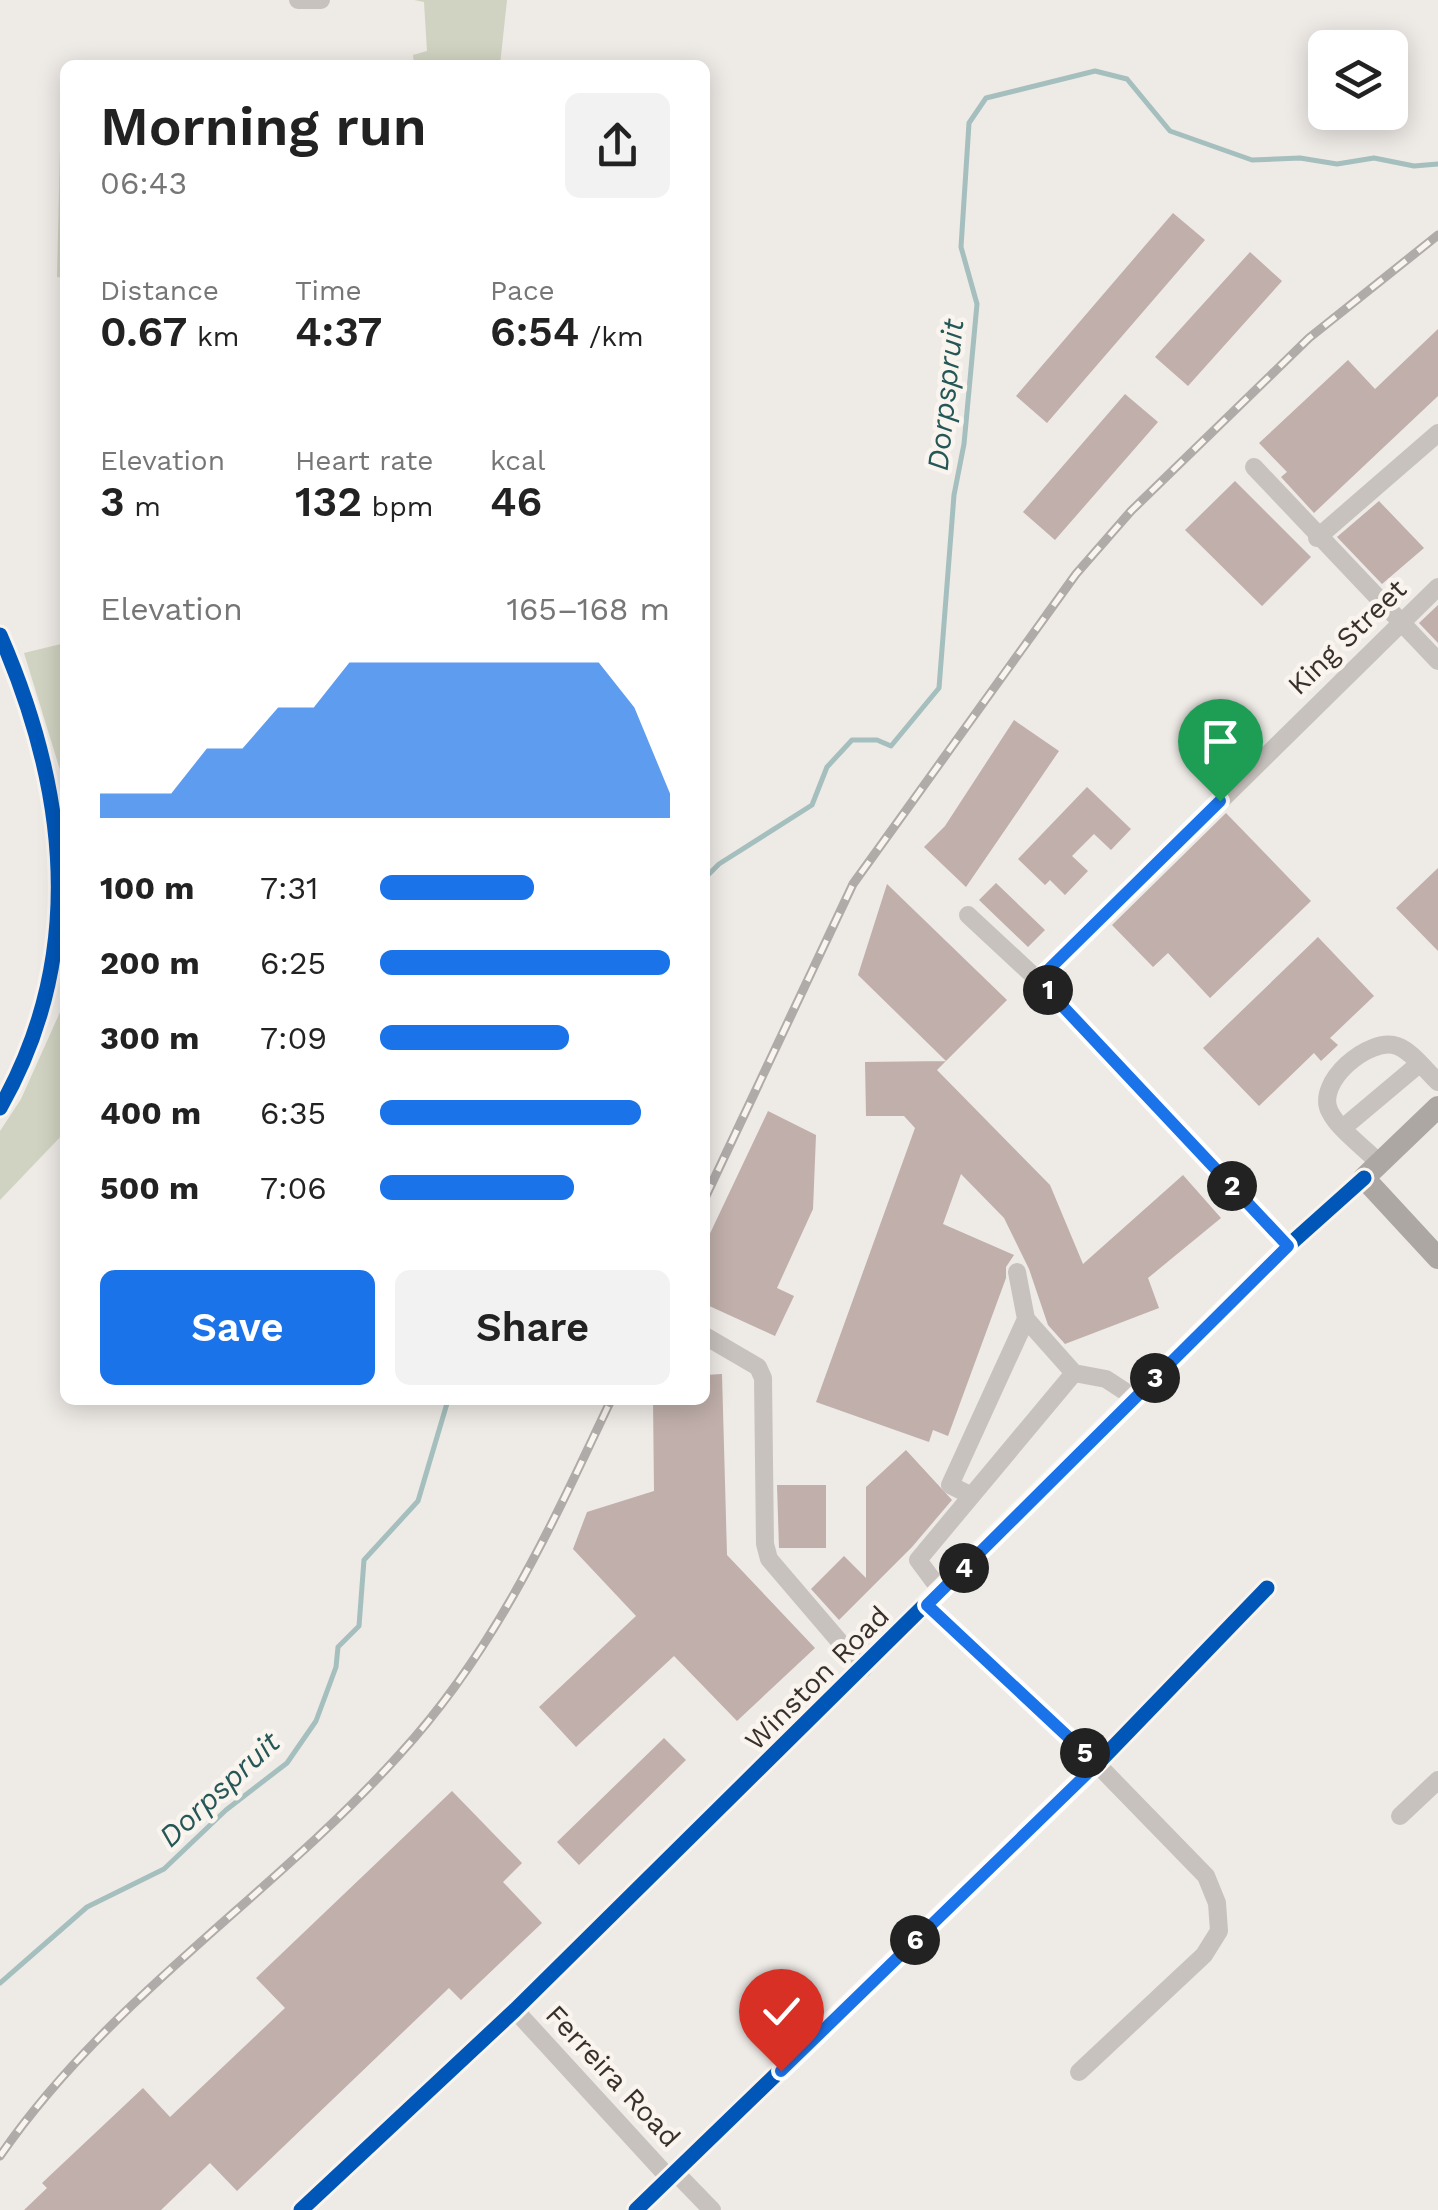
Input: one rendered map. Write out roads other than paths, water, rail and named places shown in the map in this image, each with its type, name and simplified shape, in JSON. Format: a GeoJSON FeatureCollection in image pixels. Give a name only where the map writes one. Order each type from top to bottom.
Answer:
{"type":"FeatureCollection","features":[{"type":"Feature","properties":{"kind":"main road"},"geometry":{"type":"LineString","coordinates":[[1438,1108],[1371,1170],[1438,1258]]}},
{"type":"Feature","properties":{"kind":"street"},"geometry":{"type":"LineString","coordinates":[[298,0],[321,0]]}},
{"type":"Feature","properties":{"kind":"street"},"geometry":{"type":"LineString","coordinates":[[1318,538],[1438,433]]}},
{"type":"Feature","properties":{"kind":"street"},"geometry":{"type":"LineString","coordinates":[[1254,467],[1438,661]]}},
{"type":"Feature","properties":{"kind":"street","name":"King Street"},"geometry":{"type":"LineString","coordinates":[[1038,980],[1438,587]]}},
{"type":"Feature","properties":{"kind":"street"},"geometry":{"type":"LineString","coordinates":[[0,636],[27,697],[46,770],[60,874],[54,967],[29,1057],[0,1108]]}},
{"type":"Feature","properties":{"kind":"street"},"geometry":{"type":"LineString","coordinates":[[968,914],[1038,980],[1288,1246]]}},
{"type":"Feature","properties":{"kind":"street"},"geometry":{"type":"LineString","coordinates":[[1371,1170],[1344,1127],[1330,1113],[1326,1098],[1342,1071],[1367,1049],[1385,1044],[1401,1046],[1438,1082]]}},
{"type":"Feature","properties":{"kind":"street"},"geometry":{"type":"LineString","coordinates":[[1344,1127],[1419,1064]]}},
{"type":"Feature","properties":{"kind":"street","name":"Winston Road"},"geometry":{"type":"LineString","coordinates":[[302,2210],[515,2010],[1288,1246],[1371,1170]]}},
{"type":"Feature","properties":{"kind":"street"},"geometry":{"type":"LineString","coordinates":[[1017,1272],[1026,1318],[1074,1373],[1106,1380],[1135,1398]]}},
{"type":"Feature","properties":{"kind":"street"},"geometry":{"type":"LineString","coordinates":[[970,1494],[950,1485],[1026,1318]]}},
{"type":"Feature","properties":{"kind":"street"},"geometry":{"type":"LineString","coordinates":[[710,1339],[758,1367],[762,1378],[765,1544],[769,1559],[863,1669]]}},
{"type":"Feature","properties":{"kind":"street"},"geometry":{"type":"LineString","coordinates":[[1074,1373],[918,1560],[934,1598],[1206,1876],[1216,1902],[1219,1930],[1204,1955],[1079,2072]]}},
{"type":"Feature","properties":{"kind":"street"},"geometry":{"type":"LineString","coordinates":[[636,2210],[1097,1764],[1268,1588]]}},
{"type":"Feature","properties":{"kind":"street"},"geometry":{"type":"LineString","coordinates":[[1400,1816],[1438,1780]]}},
{"type":"Feature","properties":{"kind":"street","name":"Ferreira Road"},"geometry":{"type":"LineString","coordinates":[[515,2010],[673,2176],[712,2210]]}},
{"type":"Feature","properties":{"kind":"waterway","name":"Dorpspruit"},"geometry":{"type":"LineString","coordinates":[[710,873],[812,805],[827,767],[852,740],[877,740],[891,746],[939,688],[954,495],[964,444],[977,304],[961,247],[969,123],[986,98],[1095,71],[1127,79],[1170,131],[1252,160],[1300,158],[1337,164],[1374,158],[1414,166],[1438,164]]}},
{"type":"Feature","properties":{"kind":"waterway","name":"Dorpspruit"},"geometry":{"type":"LineString","coordinates":[[0,1983],[87,1907],[164,1869],[226,1810],[287,1763],[316,1721],[336,1667],[338,1647],[359,1626],[364,1560],[418,1501],[447,1405]]}},
{"type":"Feature","properties":{"kind":"railway"},"geometry":{"type":"LineString","coordinates":[[710,1187],[853,884],[1076,574],[1131,511],[1309,338],[1438,235]]}},
{"type":"Feature","properties":{"kind":"railway"},"geometry":{"type":"LineString","coordinates":[[0,2156],[43,2099],[90,2047],[350,1806],[433,1715],[464,1674],[519,1586],[609,1405]]}}]}
